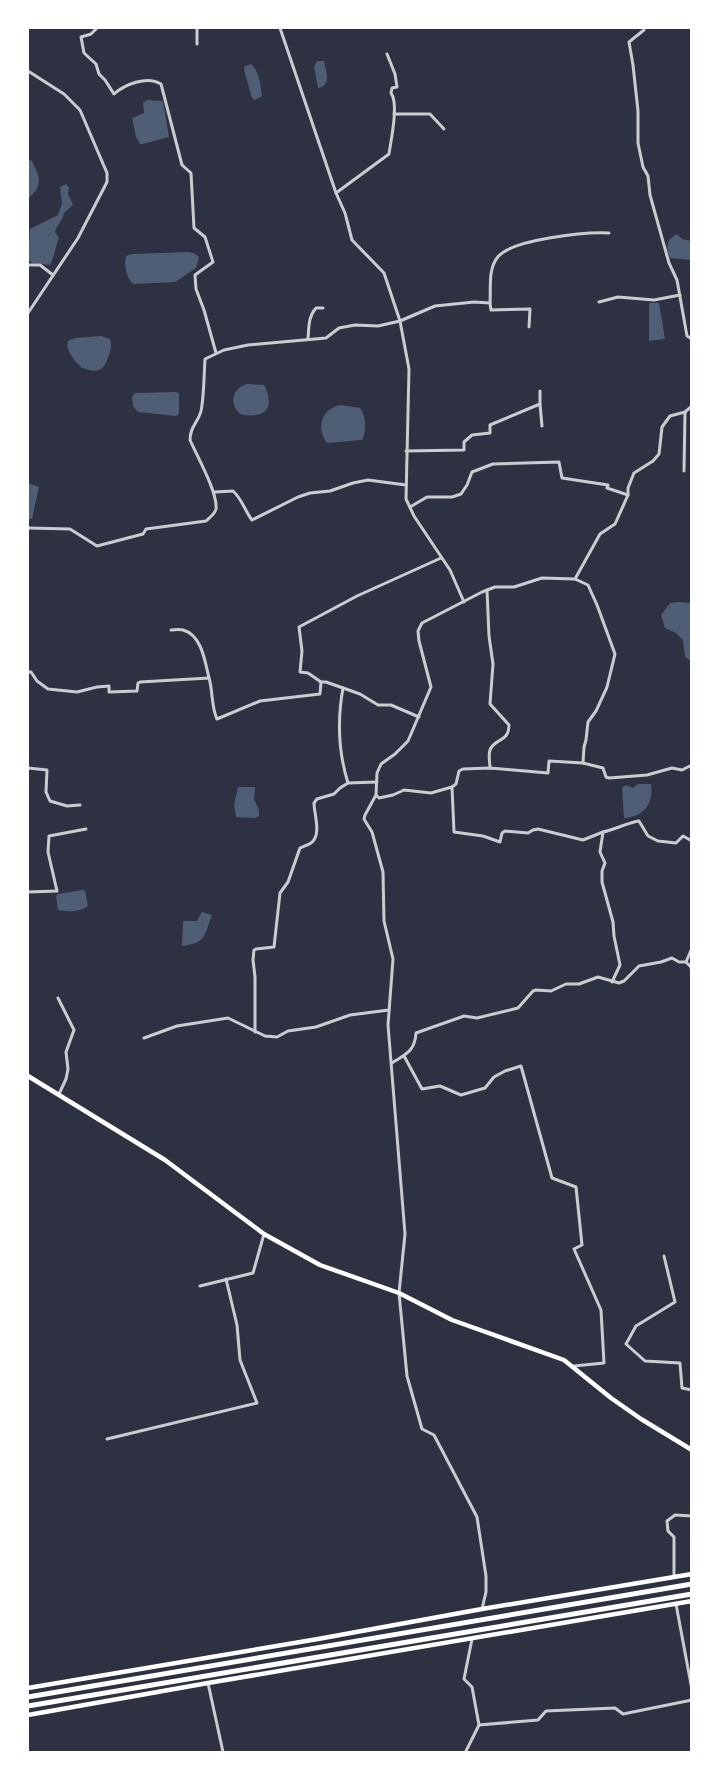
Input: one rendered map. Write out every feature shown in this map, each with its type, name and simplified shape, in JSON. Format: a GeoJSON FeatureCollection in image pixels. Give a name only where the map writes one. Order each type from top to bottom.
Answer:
{"type":"FeatureCollection","features":[{"type":"Feature","properties":{"kind":"highway"},"geometry":{"type":"LineString","coordinates":[[28,1697],[692,1584]]}},
{"type":"Feature","properties":{"kind":"highway"},"geometry":{"type":"LineString","coordinates":[[28,1706],[692,1594]]}},
{"type":"Feature","properties":{"kind":"main road"},"geometry":{"type":"LineString","coordinates":[[28,1076],[165,1160],[264,1234],[320,1265],[399,1293],[452,1320],[564,1360],[574,1366],[588,1381],[611,1398],[692,1450]]}},
{"type":"Feature","properties":{"kind":"main road"},"geometry":{"type":"LineString","coordinates":[[28,1688],[318,1640],[482,1609],[692,1574]]}},
{"type":"Feature","properties":{"kind":"main road"},"geometry":{"type":"LineString","coordinates":[[28,1715],[692,1601]]}},
{"type":"Feature","properties":{"kind":"street"},"geometry":{"type":"LineString","coordinates":[[97,28],[91,34],[81,36],[84,53],[96,64],[99,74],[114,94],[127,85],[138,82],[156,81],[161,84],[182,164],[191,173],[194,228],[205,237],[213,262],[195,275],[196,289],[216,353]]}},
{"type":"Feature","properties":{"kind":"street"},"geometry":{"type":"LineString","coordinates":[[197,28],[197,44]]}},
{"type":"Feature","properties":{"kind":"street"},"geometry":{"type":"LineString","coordinates":[[280,28],[336,193],[345,213],[352,240],[384,273],[400,321],[410,369],[406,500],[450,570],[464,602]]}},
{"type":"Feature","properties":{"kind":"street"},"geometry":{"type":"LineString","coordinates":[[644,28],[644,30],[628,42],[633,65],[638,111],[638,143],[669,263],[678,280],[687,336],[692,339]]}},
{"type":"Feature","properties":{"kind":"street"},"geometry":{"type":"LineString","coordinates":[[336,193],[389,154],[394,114],[394,97],[391,93],[392,88],[397,87],[396,74],[387,54]]}},
{"type":"Feature","properties":{"kind":"street"},"geometry":{"type":"LineString","coordinates":[[28,72],[64,94],[80,110],[107,173],[107,182],[78,238],[28,313]]}},
{"type":"Feature","properties":{"kind":"street"},"geometry":{"type":"LineString","coordinates":[[394,114],[430,114],[444,129]]}},
{"type":"Feature","properties":{"kind":"street"},"geometry":{"type":"LineString","coordinates":[[529,327],[530,308],[491,310],[491,271],[498,257],[504,252],[541,240],[568,235],[609,233]]}},
{"type":"Feature","properties":{"kind":"street"},"geometry":{"type":"LineString","coordinates":[[28,265],[40,265],[53,275]]}},
{"type":"Feature","properties":{"kind":"street"},"geometry":{"type":"LineString","coordinates":[[599,302],[618,297],[654,300],[680,295]]}},
{"type":"Feature","properties":{"kind":"street"},"geometry":{"type":"LineString","coordinates":[[28,528],[70,529],[97,546],[143,534],[146,529],[206,521],[214,514],[216,509],[215,492],[190,440],[190,433],[201,412],[205,359],[216,353],[255,344],[326,338],[339,328],[355,325],[378,326],[400,321],[435,306],[474,302],[490,303]]}},
{"type":"Feature","properties":{"kind":"street"},"geometry":{"type":"LineString","coordinates":[[308,339],[312,312],[316,308],[323,308]]}},
{"type":"Feature","properties":{"kind":"street"},"geometry":{"type":"LineString","coordinates":[[540,392],[542,426]]}},
{"type":"Feature","properties":{"kind":"street"},"geometry":{"type":"LineString","coordinates":[[406,451],[464,450],[464,442],[472,435],[490,433],[490,425],[540,404]]}},
{"type":"Feature","properties":{"kind":"street"},"geometry":{"type":"LineString","coordinates":[[575,579],[600,534],[615,524],[628,495],[628,488],[634,473],[653,461],[659,454],[662,427],[670,416],[685,412],[692,406]]}},
{"type":"Feature","properties":{"kind":"street"},"geometry":{"type":"LineString","coordinates":[[684,470],[685,412]]}},
{"type":"Feature","properties":{"kind":"street"},"geometry":{"type":"LineString","coordinates":[[410,507],[427,497],[452,497],[460,494],[467,485],[472,472],[493,464],[559,462],[562,478],[608,485],[608,488],[628,495]]}},
{"type":"Feature","properties":{"kind":"street"},"geometry":{"type":"LineString","coordinates":[[215,492],[233,491],[240,497],[246,513],[252,520],[298,497],[310,493],[330,491],[353,483],[368,480],[406,485]]}},
{"type":"Feature","properties":{"kind":"street"},"geometry":{"type":"LineString","coordinates":[[419,717],[391,705],[378,705],[360,694],[321,682],[308,673],[300,672],[302,651],[298,627],[357,596],[441,558]]}},
{"type":"Feature","properties":{"kind":"street"},"geometry":{"type":"LineString","coordinates":[[482,1609],[486,1592],[486,1576],[477,1517],[434,1435],[422,1429],[407,1376],[399,1293],[405,1234],[388,1025],[393,959],[384,921],[383,872],[372,832],[364,819],[364,815],[376,795],[377,773],[381,764],[408,741],[431,687],[419,641],[418,631],[422,623],[495,587],[522,586],[542,578],[575,579],[588,585],[615,654],[608,688],[588,722],[583,763]]}},
{"type":"Feature","properties":{"kind":"street"},"geometry":{"type":"LineString","coordinates":[[487,590],[489,636],[493,664],[490,704],[509,724],[509,732],[505,738],[489,751],[490,768]]}},
{"type":"Feature","properties":{"kind":"street"},"geometry":{"type":"LineString","coordinates":[[171,630],[183,630],[192,635],[198,642],[211,685],[213,712],[217,719],[260,701],[320,694],[321,682]]}},
{"type":"Feature","properties":{"kind":"street"},"geometry":{"type":"LineString","coordinates":[[28,672],[31,672],[37,682],[46,689],[77,692],[109,686],[109,692],[138,691],[138,683],[140,682],[209,678]]}},
{"type":"Feature","properties":{"kind":"street"},"geometry":{"type":"LineString","coordinates":[[344,688],[339,719],[339,739],[348,783]]}},
{"type":"Feature","properties":{"kind":"street"},"geometry":{"type":"LineString","coordinates":[[376,795],[380,798],[404,790],[431,793],[452,788],[456,784],[459,771],[472,768],[548,773],[548,761],[583,763],[603,768],[606,777],[609,778],[647,775],[672,768],[682,770],[692,765]]}},
{"type":"Feature","properties":{"kind":"street"},"geometry":{"type":"LineString","coordinates":[[28,768],[47,770],[46,792],[50,801],[67,806],[80,805]]}},
{"type":"Feature","properties":{"kind":"street"},"geometry":{"type":"LineString","coordinates":[[255,1032],[256,984],[253,960],[254,950],[274,947],[280,893],[288,882],[300,848],[315,839],[316,815],[314,803],[317,799],[334,794],[348,783],[377,782]]}},
{"type":"Feature","properties":{"kind":"street"},"geometry":{"type":"LineString","coordinates":[[452,788],[454,832],[483,836],[500,842],[502,833],[505,831],[528,833],[538,829],[583,840],[639,821],[648,836],[658,841],[676,843],[683,836],[692,841]]}},
{"type":"Feature","properties":{"kind":"street"},"geometry":{"type":"LineString","coordinates":[[28,892],[57,891],[48,852],[48,836],[86,829]]}},
{"type":"Feature","properties":{"kind":"street"},"geometry":{"type":"LineString","coordinates":[[603,832],[600,852],[605,863],[602,871],[602,882],[613,922],[620,965],[612,982]]}},
{"type":"Feature","properties":{"kind":"street"},"geometry":{"type":"LineString","coordinates":[[686,962],[692,948]]}},
{"type":"Feature","properties":{"kind":"street"},"geometry":{"type":"LineString","coordinates":[[391,1063],[414,1048],[416,1033],[464,1016],[477,1018],[518,1008],[536,990],[551,991],[566,984],[579,984],[598,977],[619,983],[644,964],[661,962],[672,958],[679,962],[686,962],[691,967],[692,973]]}},
{"type":"Feature","properties":{"kind":"street"},"geometry":{"type":"LineString","coordinates":[[58,998],[74,1030],[66,1052],[68,1069],[66,1079],[59,1094]]}},
{"type":"Feature","properties":{"kind":"street"},"geometry":{"type":"LineString","coordinates":[[144,1038],[177,1026],[228,1018],[265,1036],[277,1036],[297,1028],[316,1027],[350,1015],[389,1010]]}},
{"type":"Feature","properties":{"kind":"street"},"geometry":{"type":"LineString","coordinates":[[404,1056],[422,1089],[440,1086],[461,1095],[485,1088],[494,1077],[521,1066],[552,1178],[576,1187],[582,1245],[574,1249],[601,1310],[604,1363],[574,1366]]}},
{"type":"Feature","properties":{"kind":"street"},"geometry":{"type":"LineString","coordinates":[[200,1286],[253,1273],[264,1234]]}},
{"type":"Feature","properties":{"kind":"street"},"geometry":{"type":"LineString","coordinates":[[664,1256],[675,1302],[636,1326],[626,1344],[645,1361],[680,1363],[682,1388],[692,1390]]}},
{"type":"Feature","properties":{"kind":"street"},"geometry":{"type":"LineString","coordinates":[[107,1439],[257,1403],[240,1360],[237,1325],[226,1279]]}},
{"type":"Feature","properties":{"kind":"street"},"geometry":{"type":"LineString","coordinates":[[674,1576],[674,1538],[668,1531],[667,1521],[675,1515],[692,1516]]}},
{"type":"Feature","properties":{"kind":"street"},"geometry":{"type":"LineString","coordinates":[[676,1603],[692,1690]]}},
{"type":"Feature","properties":{"kind":"street"},"geometry":{"type":"LineString","coordinates":[[466,1752],[479,1725],[472,1687],[464,1679],[472,1639]]}},
{"type":"Feature","properties":{"kind":"street"},"geometry":{"type":"LineString","coordinates":[[208,1683],[224,1752]]}},
{"type":"Feature","properties":{"kind":"street"},"geometry":{"type":"LineString","coordinates":[[479,1725],[538,1720],[546,1711],[614,1708],[623,1714],[692,1700]]}},
{"type":"Feature","properties":{"kind":"water"},"geometry":{"type":"Polygon","coordinates":[[[317,61],[324,61],[327,73],[327,81],[322,87],[318,88],[314,67],[317,61]]]}},
{"type":"Feature","properties":{"kind":"water"},"geometry":{"type":"Polygon","coordinates":[[[251,64],[258,75],[262,92],[262,96],[255,100],[252,98],[244,70],[245,66],[251,64]]]}},
{"type":"Feature","properties":{"kind":"water"},"geometry":{"type":"Polygon","coordinates":[[[147,100],[163,101],[169,137],[140,144],[136,137],[132,118],[144,113],[143,103],[147,100]]]}},
{"type":"Feature","properties":{"kind":"water"},"geometry":{"type":"Polygon","coordinates":[[[28,159],[32,161],[39,181],[33,194],[28,199],[28,159]]]}},
{"type":"Feature","properties":{"kind":"water"},"geometry":{"type":"Polygon","coordinates":[[[66,184],[69,188],[68,194],[73,205],[64,213],[56,229],[55,232],[59,238],[52,261],[50,265],[32,263],[28,259],[30,229],[58,215],[62,204],[60,187],[66,184]]]}},
{"type":"Feature","properties":{"kind":"water"},"geometry":{"type":"Polygon","coordinates":[[[677,234],[682,239],[691,241],[691,260],[670,258],[668,244],[671,238],[677,234]]]}},
{"type":"Feature","properties":{"kind":"water"},"geometry":{"type":"Polygon","coordinates":[[[194,253],[199,257],[196,268],[175,282],[133,284],[127,275],[125,267],[126,256],[132,254],[194,253]]]}},
{"type":"Feature","properties":{"kind":"water"},"geometry":{"type":"Polygon","coordinates":[[[649,303],[659,303],[665,339],[649,341],[649,303]]]}},
{"type":"Feature","properties":{"kind":"water"},"geometry":{"type":"Polygon","coordinates":[[[101,336],[110,339],[111,343],[110,353],[105,365],[96,371],[82,368],[69,352],[68,341],[75,338],[101,336]]]}},
{"type":"Feature","properties":{"kind":"water"},"geometry":{"type":"Polygon","coordinates":[[[247,384],[264,385],[269,400],[266,410],[262,414],[240,414],[236,410],[233,401],[235,392],[247,384]]]}},
{"type":"Feature","properties":{"kind":"water"},"geometry":{"type":"Polygon","coordinates":[[[135,393],[179,393],[179,414],[176,416],[138,412],[133,406],[132,397],[135,393]]]}},
{"type":"Feature","properties":{"kind":"water"},"geometry":{"type":"Polygon","coordinates":[[[340,405],[360,408],[362,411],[365,419],[365,428],[362,440],[327,443],[322,431],[322,420],[328,411],[340,405]]]}},
{"type":"Feature","properties":{"kind":"water"},"geometry":{"type":"Polygon","coordinates":[[[28,483],[39,487],[32,519],[28,519],[28,483]]]}},
{"type":"Feature","properties":{"kind":"water"},"geometry":{"type":"Polygon","coordinates":[[[670,603],[691,603],[691,661],[685,657],[683,640],[676,633],[665,628],[661,615],[670,603]]]}},
{"type":"Feature","properties":{"kind":"water"},"geometry":{"type":"Polygon","coordinates":[[[638,784],[651,784],[652,791],[649,803],[637,815],[624,818],[622,788],[626,785],[633,788],[638,784]]]}},
{"type":"Feature","properties":{"kind":"water"},"geometry":{"type":"Polygon","coordinates":[[[238,787],[255,787],[254,799],[259,810],[259,816],[255,818],[236,817],[234,805],[238,787]]]}},
{"type":"Feature","properties":{"kind":"water"},"geometry":{"type":"Polygon","coordinates":[[[85,891],[88,906],[74,911],[58,910],[56,896],[58,894],[85,891]]]}},
{"type":"Feature","properties":{"kind":"water"},"geometry":{"type":"Polygon","coordinates":[[[202,912],[212,915],[206,933],[196,943],[182,946],[183,921],[197,921],[202,912]]]}}]}
